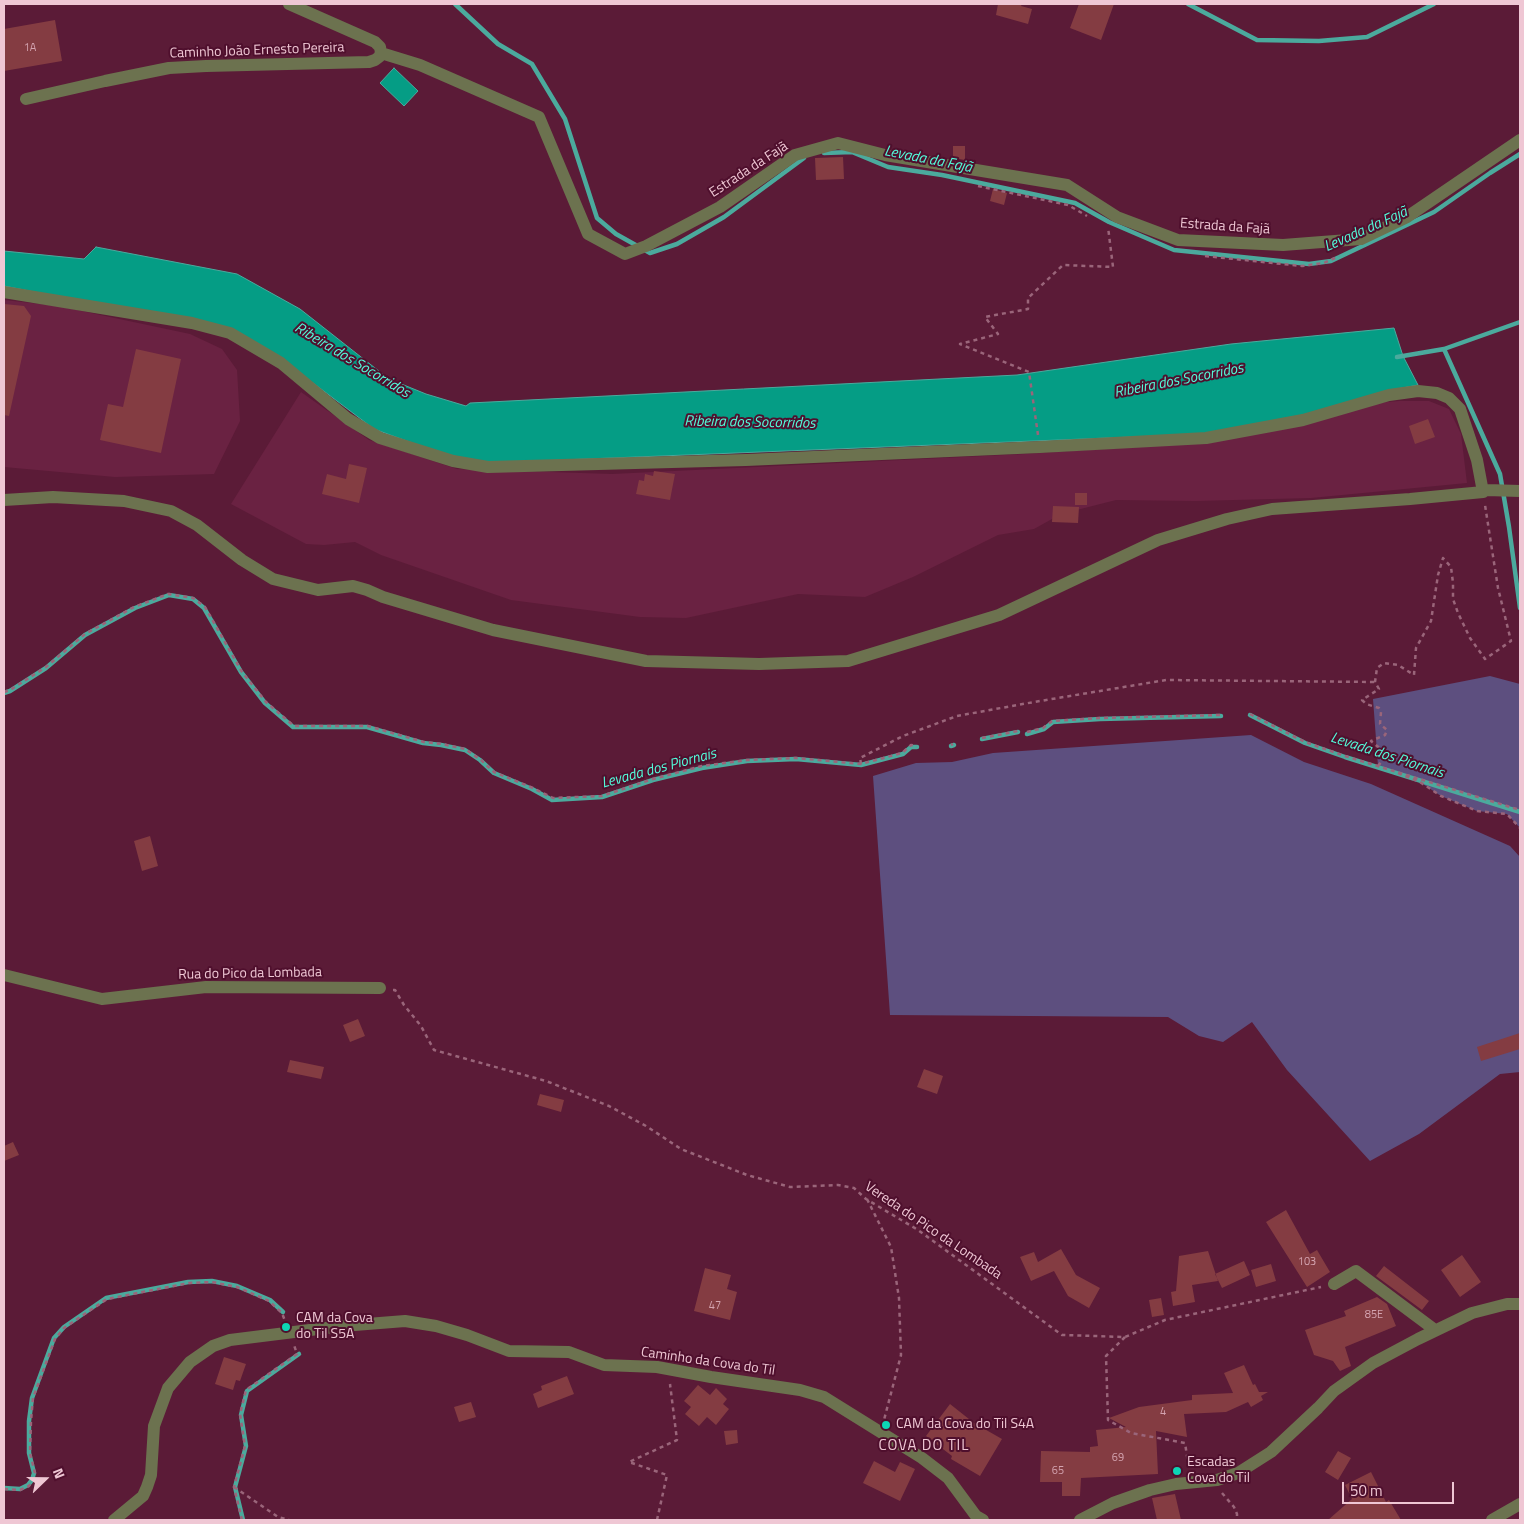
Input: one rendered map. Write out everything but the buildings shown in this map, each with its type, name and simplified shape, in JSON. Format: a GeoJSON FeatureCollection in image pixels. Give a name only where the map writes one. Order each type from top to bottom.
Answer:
{"type":"FeatureCollection","features":[{"type":"Feature","properties":{"kind":"street","name":"Caminho João Ernesto Pereira"},"geometry":{"type":"LineString","coordinates":[[26,99],[169,68],[369,62],[375,60],[381,53],[380,47],[375,42],[289,4]]}},
{"type":"Feature","properties":{"kind":"street","name":"Estrada da Fajã"},"geometry":{"type":"LineString","coordinates":[[381,53],[420,65],[538,116],[588,234],[625,254],[646,246],[720,208],[795,155],[838,143],[884,154],[1067,185],[1114,224],[1178,240],[1283,245],[1361,239],[1407,217],[1520,140]]}},
{"type":"Feature","properties":{"kind":"street"},"geometry":{"type":"LineString","coordinates":[[4,292],[192,323],[230,334],[281,363],[348,419],[380,438],[453,461],[488,467],[746,460],[1040,448],[1206,438],[1302,420],[1389,395],[1418,391],[1437,393],[1449,398],[1460,409],[1477,460],[1484,491]]}},
{"type":"Feature","properties":{"kind":"street"},"geometry":{"type":"LineString","coordinates":[[4,500],[53,497],[124,501],[171,511],[197,525],[242,560],[274,578],[318,590],[353,586],[492,630],[646,661],[759,664],[848,661],[999,615],[1158,540],[1227,519],[1272,509],[1410,499],[1484,491],[1520,491]]}},
{"type":"Feature","properties":{"kind":"street","name":"Rua do Pico da Lombada"},"geometry":{"type":"LineString","coordinates":[[4,975],[102,999],[206,987],[380,988]]}},
{"type":"Feature","properties":{"kind":"street"},"geometry":{"type":"LineString","coordinates":[[1334,1284],[1356,1271],[1436,1330]]}},
{"type":"Feature","properties":{"kind":"street"},"geometry":{"type":"LineString","coordinates":[[1080,1520],[1113,1503],[1135,1496],[1176,1484],[1217,1480],[1238,1473],[1271,1452],[1334,1391],[1373,1363],[1472,1313],[1507,1304],[1520,1304]]}},
{"type":"Feature","properties":{"kind":"street","name":"Caminho da Cova do Til"},"geometry":{"type":"LineString","coordinates":[[114,1520],[143,1496],[147,1487],[151,1475],[154,1426],[168,1388],[190,1362],[213,1346],[230,1340],[342,1326],[405,1321],[451,1330],[509,1351],[569,1352],[604,1365],[657,1367],[800,1390],[824,1397],[881,1431],[948,1478],[976,1516],[983,1520]]}},
{"type":"Feature","properties":{"kind":"street"},"geometry":{"type":"LineString","coordinates":[[1492,1520],[1520,1504]]}},
{"type":"Feature","properties":{"kind":"path"},"geometry":{"type":"LineString","coordinates":[[973,185],[1068,205],[1093,219]]}},
{"type":"Feature","properties":{"kind":"path"},"geometry":{"type":"LineString","coordinates":[[1040,448],[1029,372],[960,344],[998,334],[985,317],[1028,309],[1028,298],[1063,265],[1113,267],[1114,224],[1102,224]]}},
{"type":"Feature","properties":{"kind":"path"},"geometry":{"type":"LineString","coordinates":[[1197,256],[1302,266],[1324,263],[1341,255]]}},
{"type":"Feature","properties":{"kind":"path"},"geometry":{"type":"LineString","coordinates":[[1378,766],[1386,756],[1371,741],[1385,735],[1387,730],[1380,724],[1381,712],[1378,708],[1366,704],[1362,700],[1379,689],[1375,682],[1377,668],[1384,664],[1398,665],[1414,675],[1416,648],[1431,621],[1438,574],[1443,558],[1451,567],[1453,599],[1458,613],[1470,638],[1485,659],[1511,640],[1498,588],[1484,491]]}},
{"type":"Feature","properties":{"kind":"path"},"geometry":{"type":"LineString","coordinates":[[4,692],[46,667],[85,634],[134,607],[168,594],[193,598],[205,608],[242,672],[266,702],[294,726],[368,726],[424,742],[465,749],[494,772],[553,798],[602,796],[653,779],[702,766],[747,760],[796,758],[861,764],[902,753],[911,745],[917,746]]}},
{"type":"Feature","properties":{"kind":"path"},"geometry":{"type":"LineString","coordinates":[[861,764],[860,758],[904,736],[958,716],[1156,681],[1375,682]]}},
{"type":"Feature","properties":{"kind":"path"},"geometry":{"type":"LineString","coordinates":[[1250,714],[1306,742],[1345,756],[1520,810]]}},
{"type":"Feature","properties":{"kind":"path"},"geometry":{"type":"LineString","coordinates":[[1027,732],[1043,728],[1052,721],[1221,715]]}},
{"type":"Feature","properties":{"kind":"path"},"geometry":{"type":"LineString","coordinates":[[982,738],[1018,731]]}},
{"type":"Feature","properties":{"kind":"path"},"geometry":{"type":"LineString","coordinates":[[1378,766],[1420,782],[1441,796],[1477,811],[1507,814],[1520,828]]}},
{"type":"Feature","properties":{"kind":"path","name":"Vereda do Pico da Lombada"},"geometry":{"type":"LineString","coordinates":[[380,988],[395,990],[421,1026],[434,1050],[546,1081],[579,1094],[624,1114],[681,1149],[747,1175],[790,1187],[838,1185],[854,1188],[866,1199],[918,1230],[1062,1335],[1125,1337],[1165,1320],[1334,1284]]}},
{"type":"Feature","properties":{"kind":"path"},"geometry":{"type":"LineString","coordinates":[[866,1199],[891,1247],[899,1298],[901,1355],[881,1431]]}},
{"type":"Feature","properties":{"kind":"path"},"geometry":{"type":"LineString","coordinates":[[4,1489],[20,1490],[29,1486],[33,1480],[35,1473],[30,1453],[30,1422],[33,1398],[55,1338],[64,1328],[107,1299],[189,1283],[212,1282],[237,1287],[269,1301],[282,1313],[297,1354],[246,1390],[240,1414],[245,1446],[234,1487],[242,1520]]}},
{"type":"Feature","properties":{"kind":"path"},"geometry":{"type":"LineString","coordinates":[[1125,1337],[1106,1356],[1108,1420],[1131,1433],[1185,1443],[1192,1482]]}},
{"type":"Feature","properties":{"kind":"path"},"geometry":{"type":"LineString","coordinates":[[657,1520],[667,1475],[629,1462],[677,1440],[668,1369]]}},
{"type":"Feature","properties":{"kind":"path"},"geometry":{"type":"LineString","coordinates":[[1217,1480],[1223,1494],[1234,1506],[1237,1520]]}},
{"type":"Feature","properties":{"kind":"path"},"geometry":{"type":"LineString","coordinates":[[234,1487],[278,1517],[289,1520]]}},
{"type":"Feature","properties":{"kind":"shaded area"},"geometry":{"type":"Polygon","coordinates":[[[4,300],[58,306],[190,334],[222,349],[237,370],[240,421],[214,474],[115,477],[4,467],[4,300]]]}},
{"type":"Feature","properties":{"kind":"shaded area"},"geometry":{"type":"Polygon","coordinates":[[[301,392],[369,440],[457,469],[612,474],[1025,454],[1215,442],[1376,403],[1429,401],[1449,409],[1461,434],[1467,483],[1311,498],[1196,501],[1116,500],[1061,514],[1034,529],[998,535],[913,577],[865,597],[798,594],[686,618],[640,617],[511,600],[381,555],[355,542],[324,545],[306,544],[231,504],[301,392]]]}},
{"type":"Feature","properties":{"kind":"shaded area"},"geometry":{"type":"Polygon","coordinates":[[[1490,676],[1520,684],[1520,828],[1507,814],[1477,811],[1441,796],[1420,782],[1378,766],[1373,699],[1490,676]]]}},
{"type":"Feature","properties":{"kind":"shaded area"},"geometry":{"type":"Polygon","coordinates":[[[1251,735],[1304,762],[1371,784],[1510,846],[1520,857],[1520,1072],[1500,1074],[1419,1134],[1370,1161],[1287,1070],[1252,1022],[1223,1042],[1199,1036],[1168,1017],[890,1015],[873,776],[916,763],[952,762],[993,753],[1251,735]]]}},
{"type":"Feature","properties":{"kind":"water"},"geometry":{"type":"Polygon","coordinates":[[[394,68],[418,91],[404,106],[380,83],[394,68]]]}},
{"type":"Feature","properties":{"kind":"water"},"geometry":{"type":"Polygon","coordinates":[[[96,247],[237,274],[300,309],[389,379],[426,394],[466,406],[470,403],[1017,375],[1231,344],[1394,328],[1403,356],[1418,385],[1387,391],[1301,417],[1207,434],[487,463],[453,458],[374,429],[284,361],[232,331],[4,286],[4,251],[84,259],[96,247]]]}},
{"type":"Feature","properties":{"kind":"waterway","name":"Levada da Fajã"},"geometry":{"type":"LineString","coordinates":[[455,4],[498,44],[532,64],[565,119],[597,218],[616,234],[650,253],[677,244],[724,217],[804,158]]}},
{"type":"Feature","properties":{"kind":"waterway"},"geometry":{"type":"LineString","coordinates":[[1188,4],[1257,40],[1319,41],[1367,37],[1434,4]]}},
{"type":"Feature","properties":{"kind":"waterway","name":"Levada da Fajã"},"geometry":{"type":"LineString","coordinates":[[824,153],[852,152],[888,167],[942,175],[1075,203],[1109,222],[1174,250],[1309,264],[1331,261],[1434,212],[1520,154]]}},
{"type":"Feature","properties":{"kind":"waterway","name":"Ribeira dos Socorridos"},"geometry":{"type":"LineString","coordinates":[[1397,357],[1444,349],[1520,322]]}},
{"type":"Feature","properties":{"kind":"waterway"},"geometry":{"type":"LineString","coordinates":[[1444,349],[1500,474],[1520,608]]}},
{"type":"Feature","properties":{"kind":"waterway","name":"Levada dos Piornais"},"geometry":{"type":"LineString","coordinates":[[4,693],[46,668],[85,635],[135,608],[169,595],[193,599],[204,608],[241,672],[265,703],[293,727],[367,727],[423,743],[465,750],[494,773],[532,789],[552,800],[602,797],[653,780],[702,768],[747,761],[796,759],[861,765],[903,754],[911,747],[917,747]]}},
{"type":"Feature","properties":{"kind":"waterway","name":"Levada dos Piornais"},"geometry":{"type":"LineString","coordinates":[[1250,715],[1305,743],[1520,812]]}},
{"type":"Feature","properties":{"kind":"waterway","name":"Levada dos Piornais"},"geometry":{"type":"LineString","coordinates":[[1027,734],[1044,729],[1053,722],[1221,716]]}},
{"type":"Feature","properties":{"kind":"waterway","name":"Levada dos Piornais"},"geometry":{"type":"LineString","coordinates":[[982,739],[1018,732]]}},
{"type":"Feature","properties":{"kind":"waterway","name":"Levada dos Piornais"},"geometry":{"type":"LineString","coordinates":[[4,1488],[20,1489],[28,1485],[32,1480],[34,1473],[29,1453],[29,1421],[32,1398],[54,1338],[64,1327],[106,1298],[188,1282],[212,1281],[237,1286],[270,1300],[283,1312]]}},
{"type":"Feature","properties":{"kind":"waterway","name":"Levada dos Piornais"},"geometry":{"type":"LineString","coordinates":[[243,1520],[235,1487],[246,1446],[241,1415],[247,1391],[299,1354]]}},
{"type":"Feature","properties":{"kind":"place","name":"CAM da Cova do Til S5A"},"geometry":{"type":"Point","coordinates":[286,1327]}},
{"type":"Feature","properties":{"kind":"place","name":"CAM da Cova do Til S4A"},"geometry":{"type":"Point","coordinates":[886,1425]}},
{"type":"Feature","properties":{"kind":"place","name":"Escadas Cova do Til"},"geometry":{"type":"Point","coordinates":[1177,1471]}},
{"type":"Feature","properties":{"kind":"district","name":"COVA DO TIL"},"geometry":{"type":"Point","coordinates":[924,1446]}}]}
